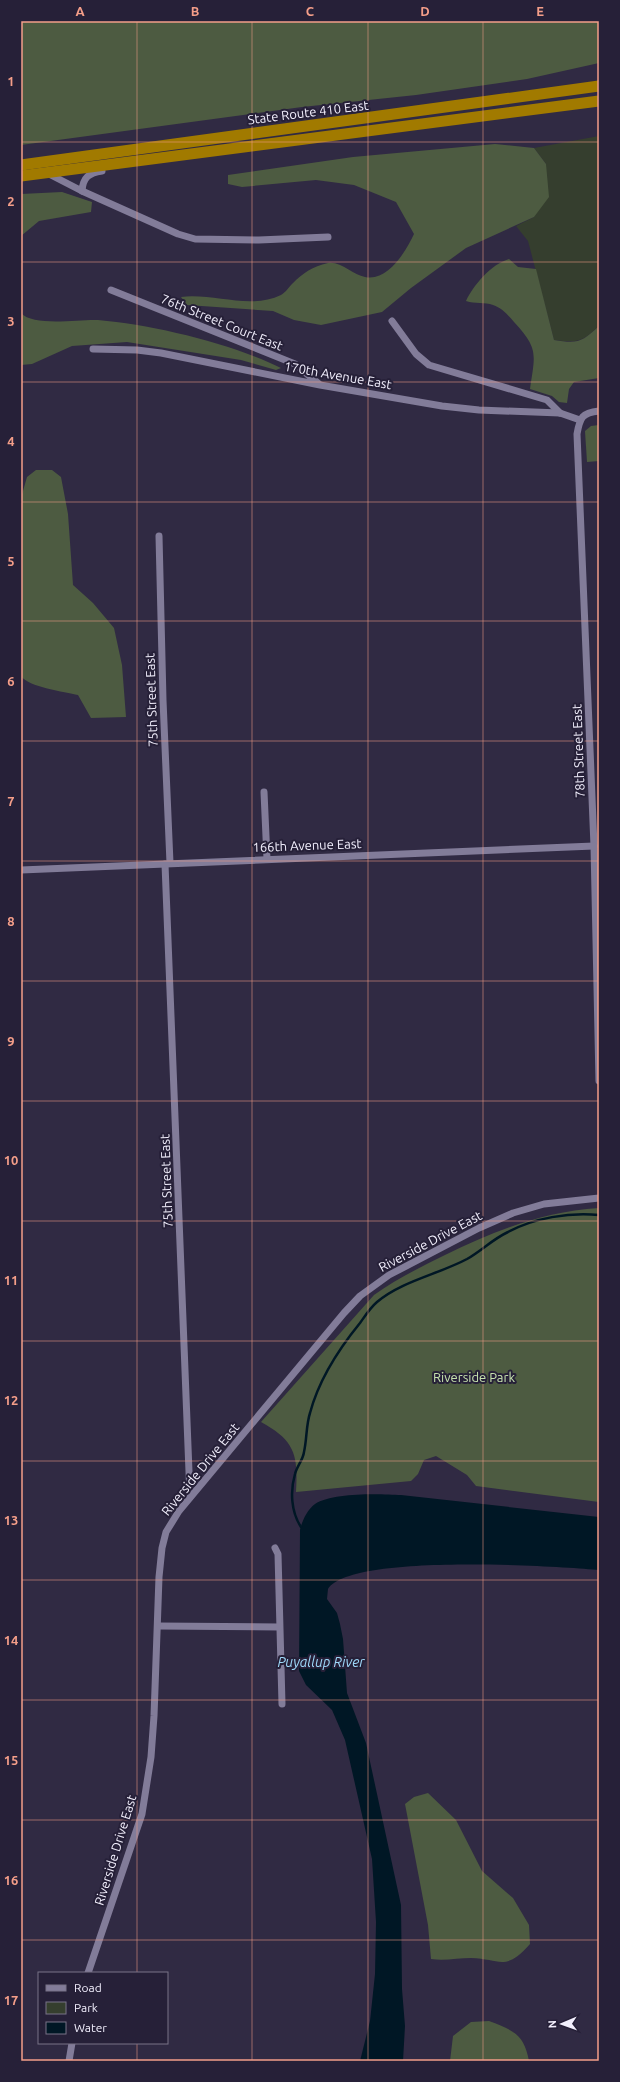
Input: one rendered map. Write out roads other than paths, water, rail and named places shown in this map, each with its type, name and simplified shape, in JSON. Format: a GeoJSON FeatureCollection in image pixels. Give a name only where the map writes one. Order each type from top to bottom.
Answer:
{"type":"FeatureCollection","features":[{"type":"Feature","properties":{"kind":"highway","name":"State Route 410 East"},"geometry":{"type":"LineString","coordinates":[[21,165],[599,86]]}},
{"type":"Feature","properties":{"kind":"highway","name":"State Route 410 East"},"geometry":{"type":"LineString","coordinates":[[21,176],[599,101]]}},
{"type":"Feature","properties":{"kind":"street"},"geometry":{"type":"LineString","coordinates":[[82,191],[85,178],[92,172],[117,169],[130,162]]}},
{"type":"Feature","properties":{"kind":"street"},"geometry":{"type":"LineString","coordinates":[[47,173],[82,191],[191,238],[259,240],[328,237]]}},
{"type":"Feature","properties":{"kind":"street","name":"76th Street Court East"},"geometry":{"type":"LineString","coordinates":[[111,290],[295,364],[320,384]]}},
{"type":"Feature","properties":{"kind":"street"},"geometry":{"type":"LineString","coordinates":[[392,321],[416,354],[429,366],[547,400],[560,412]]}},
{"type":"Feature","properties":{"kind":"street","name":"170th Avenue East"},"geometry":{"type":"LineString","coordinates":[[93,349],[137,350],[161,353],[320,384],[462,408],[560,412],[580,420]]}},
{"type":"Feature","properties":{"kind":"street"},"geometry":{"type":"LineString","coordinates":[[580,420],[587,412],[599,411]]}},
{"type":"Feature","properties":{"kind":"street","name":"78th Street East"},"geometry":{"type":"LineString","coordinates":[[580,420],[577,434],[594,846],[599,1081]]}},
{"type":"Feature","properties":{"kind":"street","name":"75th Street East"},"geometry":{"type":"LineString","coordinates":[[159,536],[162,700],[190,1497]]}},
{"type":"Feature","properties":{"kind":"street"},"geometry":{"type":"LineString","coordinates":[[264,792],[267,859]]}},
{"type":"Feature","properties":{"kind":"street","name":"166th Avenue East"},"geometry":{"type":"LineString","coordinates":[[21,870],[594,846]]}},
{"type":"Feature","properties":{"kind":"street","name":"Riverside Drive East"},"geometry":{"type":"LineString","coordinates":[[88,1972],[142,1814],[152,1750],[159,1577],[166,1532],[179,1511],[344,1313],[374,1285],[416,1259],[513,1213],[544,1204],[599,1198]]}},
{"type":"Feature","properties":{"kind":"street"},"geometry":{"type":"LineString","coordinates":[[275,1548],[278,1554],[282,1704]]}},
{"type":"Feature","properties":{"kind":"street"},"geometry":{"type":"LineString","coordinates":[[158,1626],[279,1627]]}},
{"type":"Feature","properties":{"kind":"street"},"geometry":{"type":"LineString","coordinates":[[69,2061],[72,2044]]}},
{"type":"Feature","properties":{"kind":"water","name":"Puyallup River"},"geometry":{"type":"Polygon","coordinates":[[[357,1495],[401,1495],[599,1517],[599,1570],[541,1566],[455,1564],[412,1566],[373,1570],[344,1578],[328,1589],[327,1599],[337,1613],[343,1639],[347,1693],[366,1743],[401,1905],[402,1989],[405,2026],[403,2061],[360,2061],[370,2021],[375,1974],[376,1922],[372,1859],[345,1740],[332,1710],[306,1685],[299,1671],[300,1530],[307,1512],[315,1504],[323,1500],[333,1497],[357,1495]]]}},
{"type":"Feature","properties":{"kind":"waterway"},"geometry":{"type":"LineString","coordinates":[[301,1527],[293,1508],[292,1487],[296,1471],[303,1455],[308,1422],[314,1400],[330,1365],[374,1304],[409,1283],[467,1259],[497,1238],[518,1227],[540,1220],[564,1215],[599,1215]]}},
{"type":"Feature","properties":{"kind":"park label","name":"Riverside Park"},"geometry":{"type":"Point","coordinates":[474,1377]}}]}
